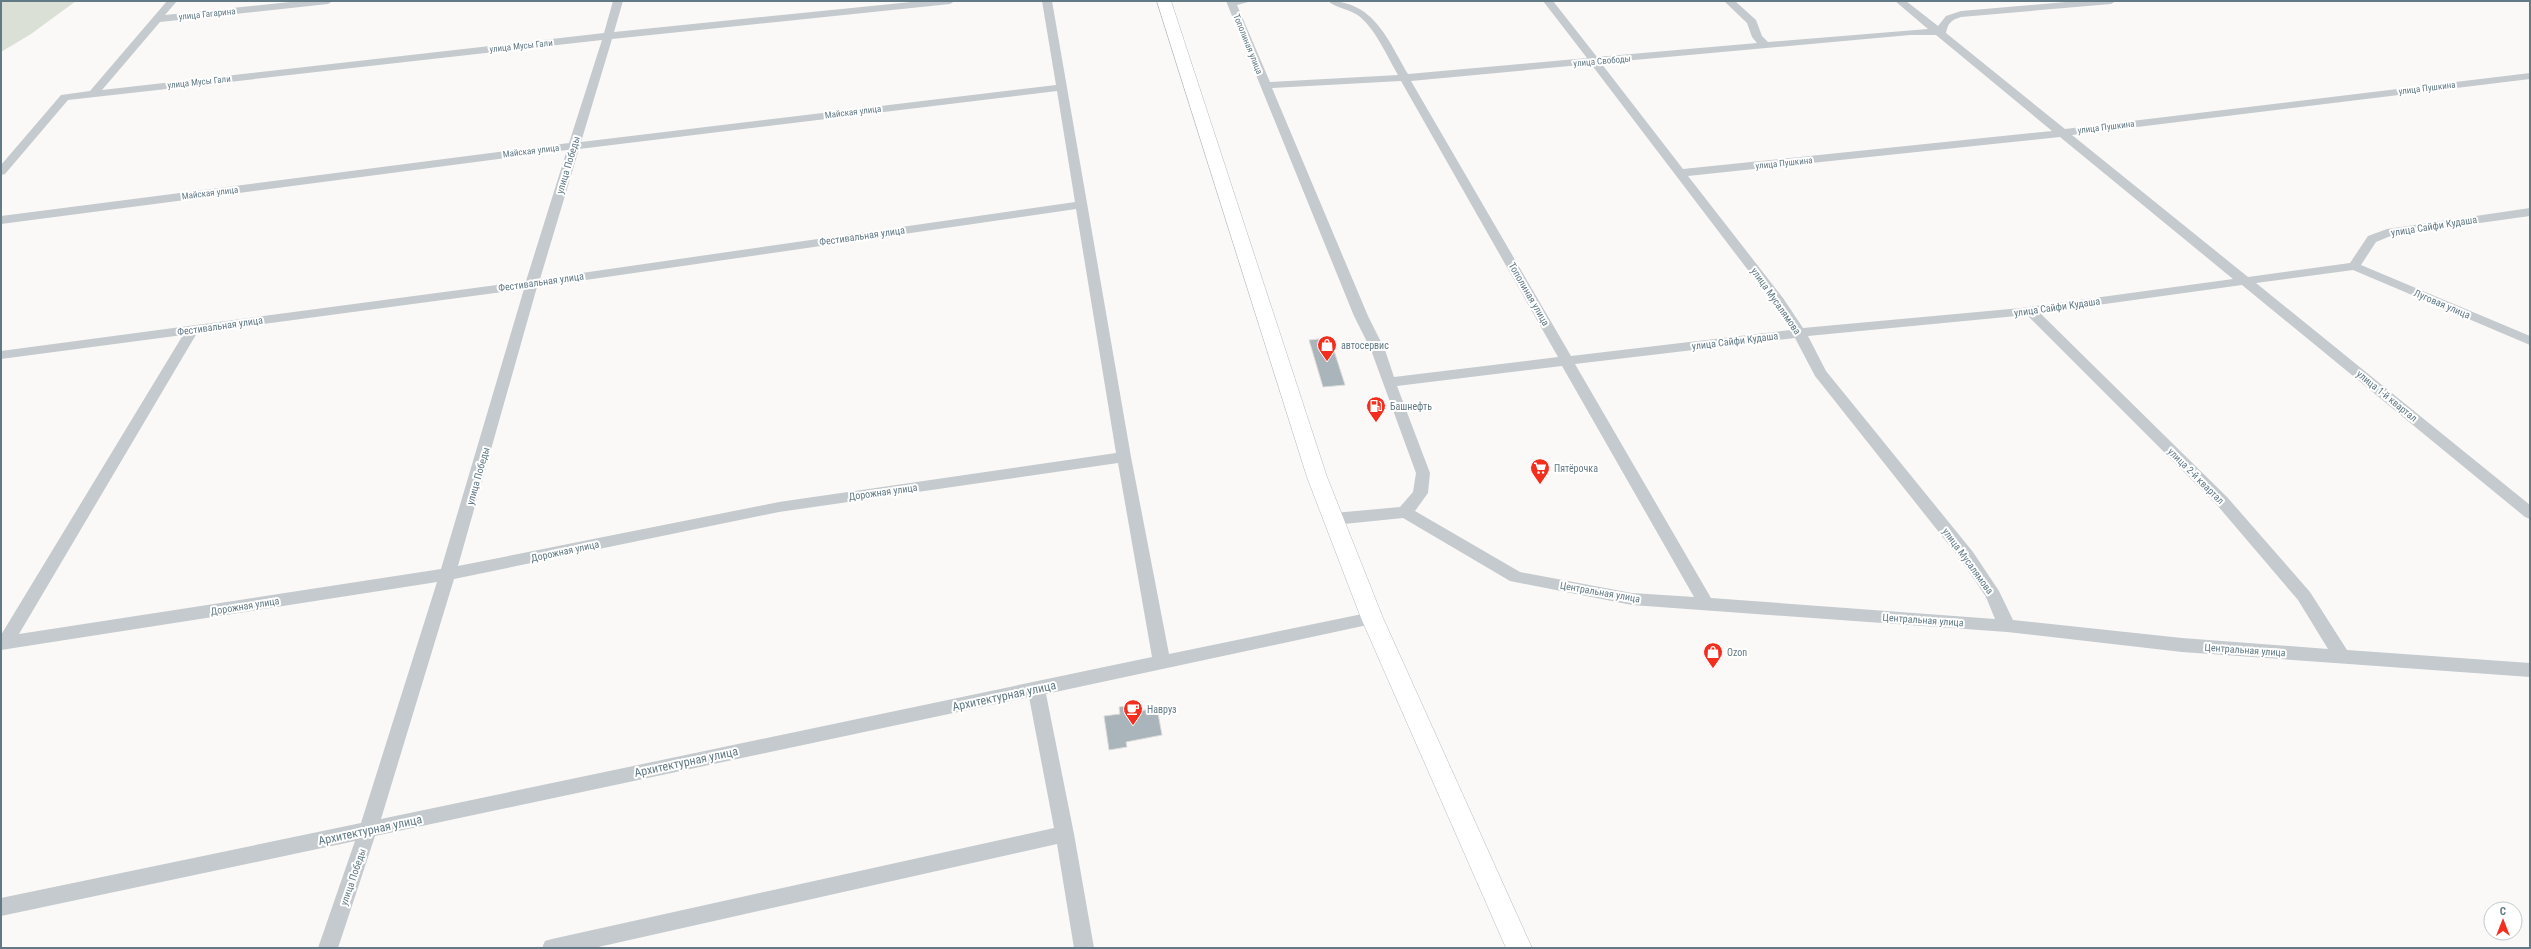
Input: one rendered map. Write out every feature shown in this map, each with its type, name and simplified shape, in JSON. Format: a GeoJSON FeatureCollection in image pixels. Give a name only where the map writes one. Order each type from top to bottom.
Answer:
{"type":"FeatureCollection","features":[{"type":"Feature","properties":{"kind":"main road"},"geometry":{"type":"LineString","coordinates":[[1164,1],[1317,477],[1372,618],[1519,948]]}},
{"type":"Feature","properties":{"kind":"street"},"geometry":{"type":"LineString","coordinates":[[93,94],[172,1]]}},
{"type":"Feature","properties":{"kind":"street","name":"улица Гагарина"},"geometry":{"type":"LineString","coordinates":[[157,19],[328,1]]}},
{"type":"Feature","properties":{"kind":"street","name":"улица Победы"},"geometry":{"type":"LineString","coordinates":[[328,948],[369,831],[450,574],[532,284],[618,1]]}},
{"type":"Feature","properties":{"kind":"street","name":"улица Мусы Гали"},"geometry":{"type":"LineString","coordinates":[[1,172],[65,97],[608,36],[950,1]]}},
{"type":"Feature","properties":{"kind":"street"},"geometry":{"type":"LineString","coordinates":[[1047,1],[1124,458],[1162,663]]}},
{"type":"Feature","properties":{"kind":"street","name":"Тополиная улица"},"geometry":{"type":"LineString","coordinates":[[1247,1],[1231,2],[1361,316],[1378,350],[1423,473],[1420,493],[1405,512]]}},
{"type":"Feature","properties":{"kind":"street","name":"Тополиная улица"},"geometry":{"type":"LineString","coordinates":[[1333,1],[1357,8],[1370,21],[1708,606]]}},
{"type":"Feature","properties":{"kind":"street","name":"улица Мусалямова"},"geometry":{"type":"LineString","coordinates":[[1548,1],[1778,301],[1799,334],[1820,373],[1967,556],[1993,595],[2007,626]]}},
{"type":"Feature","properties":{"kind":"street"},"geometry":{"type":"LineString","coordinates":[[1729,1],[1752,22],[1757,37],[1767,46]]}},
{"type":"Feature","properties":{"kind":"street","name":"улица 1-й квартал"},"geometry":{"type":"LineString","coordinates":[[1900,1],[2530,513]]}},
{"type":"Feature","properties":{"kind":"street"},"geometry":{"type":"LineString","coordinates":[[1939,33],[1942,23],[1947,17],[1961,14],[2111,1]]}},
{"type":"Feature","properties":{"kind":"street","name":"улица Свободы"},"geometry":{"type":"LineString","coordinates":[[1266,85],[1319,84],[1404,78],[1595,62],[1910,32],[1939,33]]}},
{"type":"Feature","properties":{"kind":"street","name":"улица Пушкина"},"geometry":{"type":"LineString","coordinates":[[1681,174],[2062,133],[2530,76]]}},
{"type":"Feature","properties":{"kind":"street","name":"Майская улица"},"geometry":{"type":"LineString","coordinates":[[1,220],[574,146],[1062,87]]}},
{"type":"Feature","properties":{"kind":"street","name":"Фестивальная улица"},"geometry":{"type":"LineString","coordinates":[[1,355],[532,284],[1081,205]]}},
{"type":"Feature","properties":{"kind":"street","name":"улица Сайфи Кудаша"},"geometry":{"type":"LineString","coordinates":[[1389,382],[1799,334],[2030,311],[2244,280],[2354,266],[2372,239],[2391,232],[2530,212]]}},
{"type":"Feature","properties":{"kind":"street","name":"Луговая улица"},"geometry":{"type":"LineString","coordinates":[[2354,266],[2530,341]]}},
{"type":"Feature","properties":{"kind":"street","name":"улица 2-й квартал"},"geometry":{"type":"LineString","coordinates":[[2030,311],[2222,501],[2304,596],[2342,657]]}},
{"type":"Feature","properties":{"kind":"street","name":"Дорожная улица"},"geometry":{"type":"LineString","coordinates":[[3,643],[193,329]]}},
{"type":"Feature","properties":{"kind":"street","name":"Дорожная улица"},"geometry":{"type":"LineString","coordinates":[[3,643],[450,574],[779,507],[1124,458]]}},
{"type":"Feature","properties":{"kind":"street"},"geometry":{"type":"LineString","coordinates":[[1334,519],[1405,512]]}},
{"type":"Feature","properties":{"kind":"street","name":"Центральная улица"},"geometry":{"type":"LineString","coordinates":[[1405,512],[1516,577],[1632,599],[1708,606],[2007,626],[2182,645],[2530,670]]}},
{"type":"Feature","properties":{"kind":"street","name":"Архитектурная улица"},"geometry":{"type":"LineString","coordinates":[[1,907],[369,831],[1372,618]]}},
{"type":"Feature","properties":{"kind":"street"},"geometry":{"type":"LineString","coordinates":[[1036,689],[1065,834],[1084,948]]}},
{"type":"Feature","properties":{"kind":"street"},"geometry":{"type":"LineString","coordinates":[[552,948],[1065,834]]}},
{"type":"Feature","properties":{"kind":"shaded area"},"geometry":{"type":"Polygon","coordinates":[[[1,1],[76,1],[31,34],[1,52],[1,1]]]}},
{"type":"Feature","properties":{"kind":"building","name":"автосервис"},"geometry":{"type":"Polygon","coordinates":[[[1330,338],[1345,385],[1323,387],[1309,340],[1330,338]]]}},
{"type":"Feature","properties":{"kind":"building","name":"Навруз"},"geometry":{"type":"Polygon","coordinates":[[[1138,704],[1139,711],[1157,708],[1162,735],[1126,742],[1127,747],[1109,750],[1104,716],[1120,714],[1119,707],[1138,704]]]}},
{"type":"Feature","properties":{"kind":"place","name":"автосервис"},"geometry":{"type":"Point","coordinates":[1327,362]}},
{"type":"Feature","properties":{"kind":"place","name":"Башнефть"},"geometry":{"type":"Point","coordinates":[1376,423]}},
{"type":"Feature","properties":{"kind":"place","name":"Пятёрочка"},"geometry":{"type":"Point","coordinates":[1540,485]}},
{"type":"Feature","properties":{"kind":"place","name":"Ozon"},"geometry":{"type":"Point","coordinates":[1713,669]}},
{"type":"Feature","properties":{"kind":"place","name":"Навруз"},"geometry":{"type":"Point","coordinates":[1133,726]}}]}
